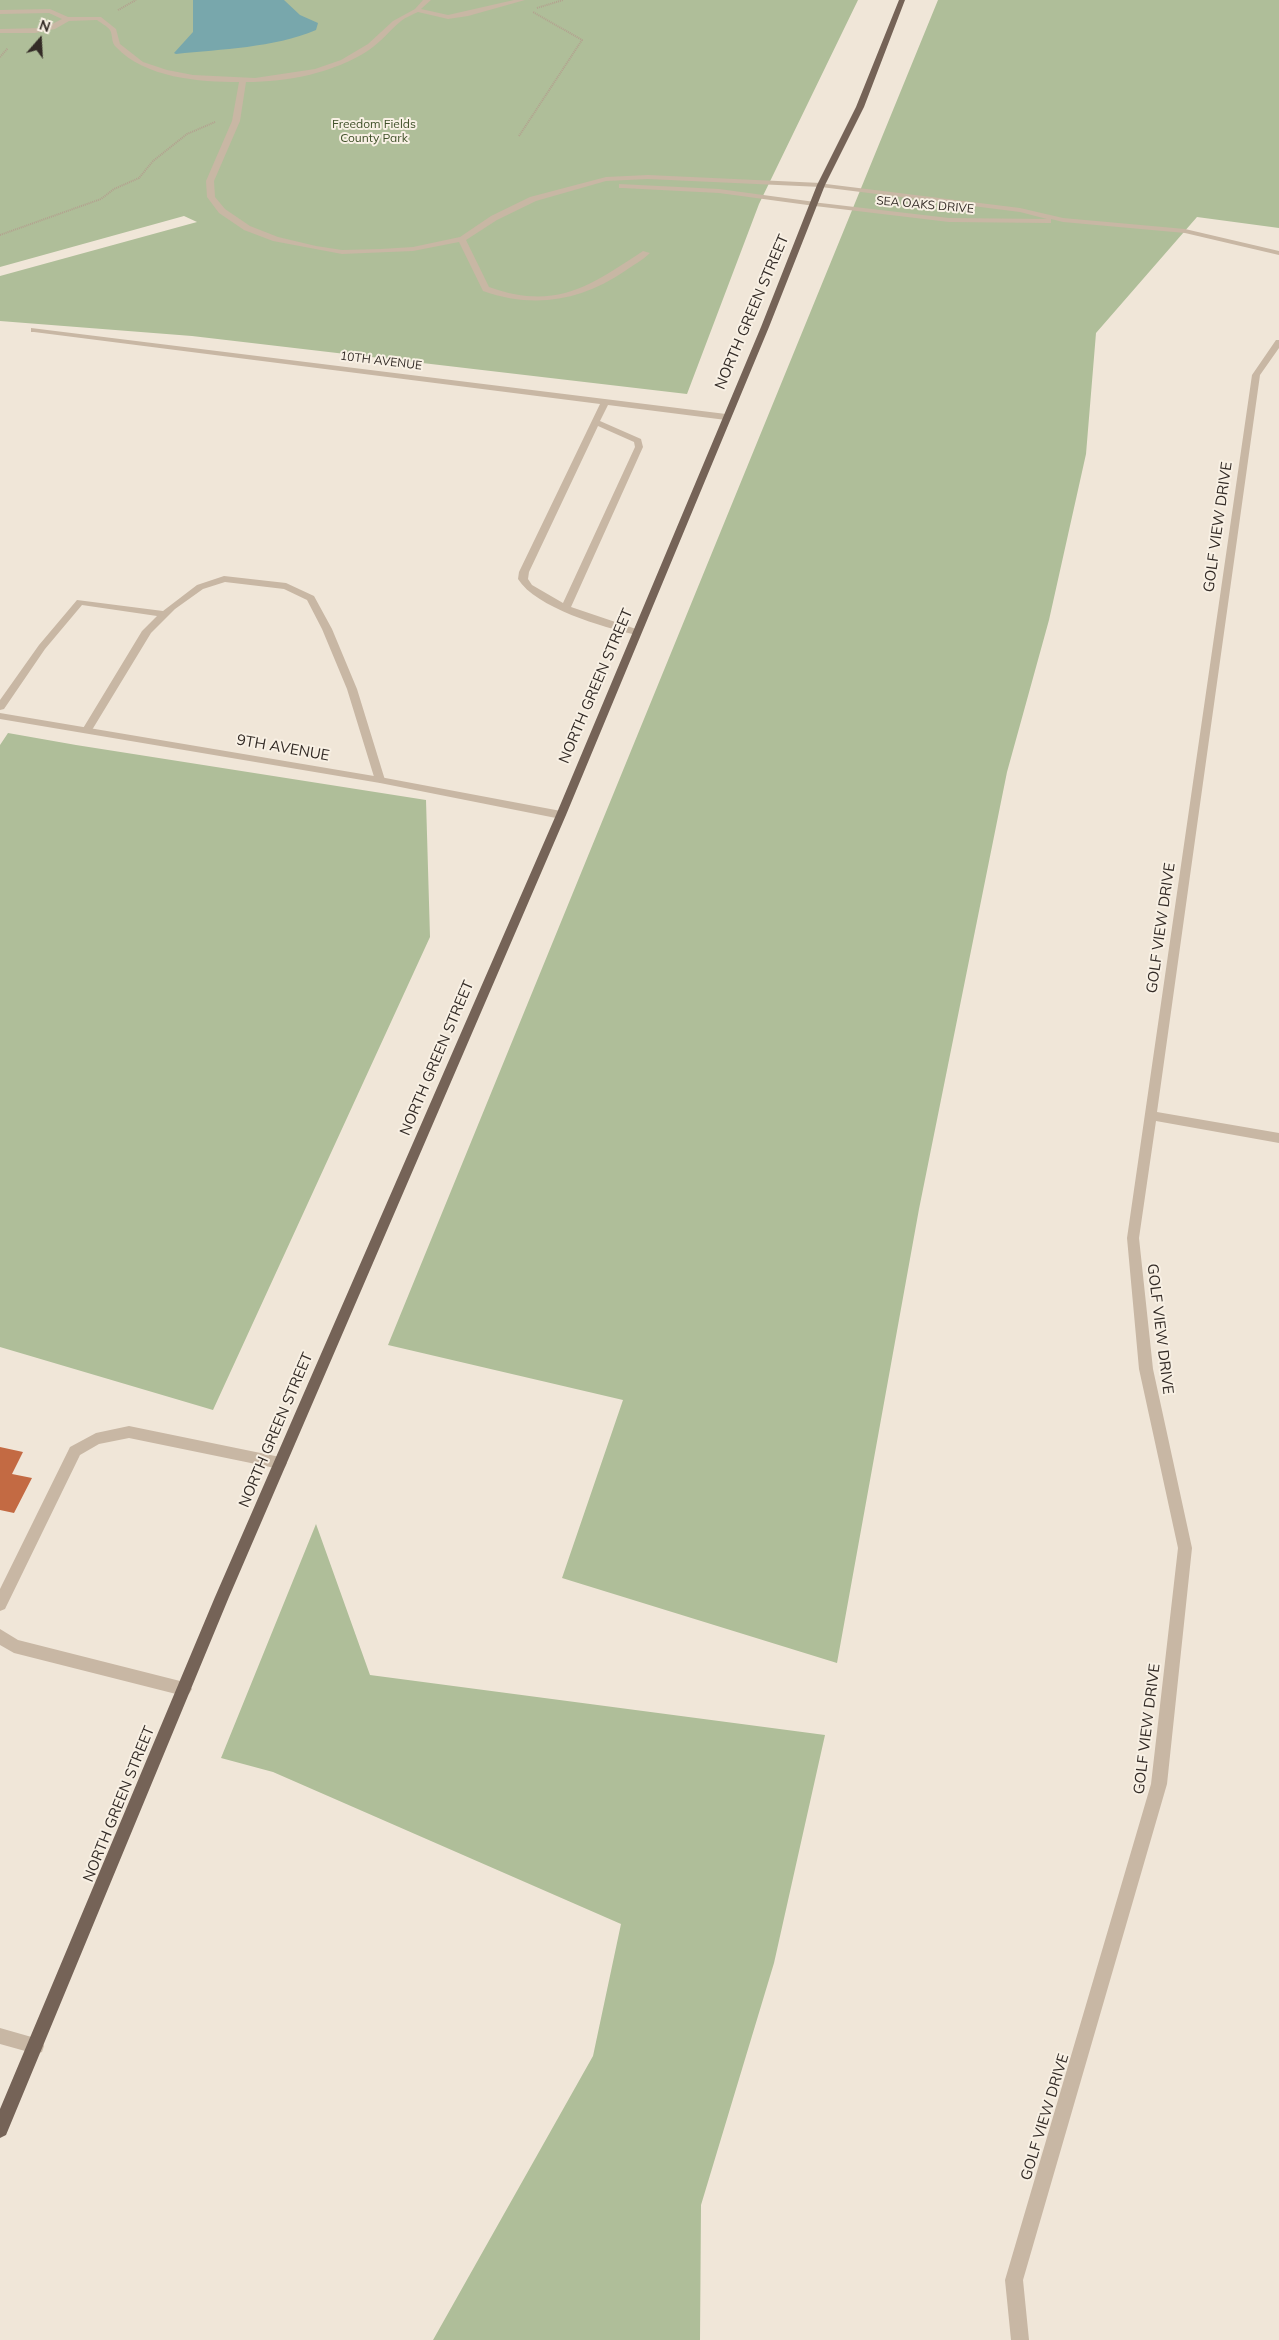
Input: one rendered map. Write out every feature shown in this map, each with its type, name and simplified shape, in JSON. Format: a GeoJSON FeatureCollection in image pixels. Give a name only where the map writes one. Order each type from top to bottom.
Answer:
{"type":"FeatureCollection","features":[{"type":"Feature","properties":{"kind":"main road","name":"NORTH GREEN STREET"},"geometry":{"type":"LineString","coordinates":[[0,2129],[280,1463],[561,814],[815,204],[821,185],[860,107],[902,0]]}},
{"type":"Feature","properties":{"kind":"street"},"geometry":{"type":"LineString","coordinates":[[0,12],[50,10],[67,20],[99,18],[114,29],[117,45],[140,63],[181,75],[243,81],[293,76],[339,63],[366,49],[402,17],[417,10],[428,0]]}},
{"type":"Feature","properties":{"kind":"street"},"geometry":{"type":"LineString","coordinates":[[417,10],[448,17],[468,14],[522,0]]}},
{"type":"Feature","properties":{"kind":"street"},"geometry":{"type":"LineString","coordinates":[[0,32],[36,31],[59,27],[67,20]]}},
{"type":"Feature","properties":{"kind":"street"},"geometry":{"type":"LineString","coordinates":[[243,81],[236,116],[210,181],[211,197],[222,211],[247,228],[276,239],[342,252],[413,249],[462,239],[486,289],[505,297],[530,300],[561,297],[588,289],[646,253]]}},
{"type":"Feature","properties":{"kind":"street","name":"SEA OAKS DRIVE"},"geometry":{"type":"LineString","coordinates":[[462,239],[494,218],[533,200],[606,179],[648,177],[821,185],[1020,210],[1063,220],[1185,231],[1279,253]]}},
{"type":"Feature","properties":{"kind":"street","name":"SEA OAKS DRIVE"},"geometry":{"type":"LineString","coordinates":[[580,186],[689,189],[949,220],[1031,222],[1063,220]]}},
{"type":"Feature","properties":{"kind":"street","name":"10TH AVENUE"},"geometry":{"type":"LineString","coordinates":[[34,330],[726,417]]}},
{"type":"Feature","properties":{"kind":"street","name":"GOLF VIEW DRIVE"},"geometry":{"type":"LineString","coordinates":[[1020,2340],[1014,2280],[1159,1784],[1185,1548],[1146,1369],[1133,1238],[1256,375],[1279,342]]}},
{"type":"Feature","properties":{"kind":"street"},"geometry":{"type":"LineString","coordinates":[[605,402],[524,572],[523,579],[528,587],[566,608],[596,621],[636,632]]}},
{"type":"Feature","properties":{"kind":"street"},"geometry":{"type":"LineString","coordinates":[[566,608],[639,447],[638,441],[596,422]]}},
{"type":"Feature","properties":{"kind":"street"},"geometry":{"type":"LineString","coordinates":[[87,730],[147,631],[165,614],[200,587],[224,579],[286,586],[311,598],[327,629],[352,689],[380,780]]}},
{"type":"Feature","properties":{"kind":"street"},"geometry":{"type":"LineString","coordinates":[[0,707],[42,647],[80,602],[165,614]]}},
{"type":"Feature","properties":{"kind":"street","name":"9TH AVENUE"},"geometry":{"type":"LineString","coordinates":[[0,716],[380,780],[561,814]]}},
{"type":"Feature","properties":{"kind":"street"},"geometry":{"type":"LineString","coordinates":[[1150,1114],[1279,1138]]}},
{"type":"Feature","properties":{"kind":"street"},"geometry":{"type":"LineString","coordinates":[[0,1604],[75,1451],[96,1439],[129,1432],[280,1463]]}},
{"type":"Feature","properties":{"kind":"street"},"geometry":{"type":"LineString","coordinates":[[0,1636],[14,1646],[184,1689]]}},
{"type":"Feature","properties":{"kind":"street"},"geometry":{"type":"LineString","coordinates":[[0,2036],[36,2046]]}},
{"type":"Feature","properties":{"kind":"path"},"geometry":{"type":"LineString","coordinates":[[519,136],[582,40],[530,10]]}},
{"type":"Feature","properties":{"kind":"path"},"geometry":{"type":"LineString","coordinates":[[0,235],[101,199],[114,189],[139,178],[158,157],[186,134],[213,122],[236,116]]}},
{"type":"Feature","properties":{"kind":"green space","name":"Freedom Fields County Park"},"geometry":{"type":"Polygon","coordinates":[[[0,0],[858,0],[759,204],[687,394],[192,336],[0,321],[0,276],[197,222],[184,216],[0,267],[0,0]]]}},
{"type":"Feature","properties":{"kind":"green space"},"geometry":{"type":"Polygon","coordinates":[[[938,0],[1279,0],[1279,228],[1197,217],[1096,333],[1086,454],[1049,620],[1007,772],[919,1209],[837,1663],[562,1578],[623,1400],[388,1345],[938,0]]]}},
{"type":"Feature","properties":{"kind":"green space"},"geometry":{"type":"Polygon","coordinates":[[[8,733],[426,800],[430,937],[213,1410],[0,1347],[0,745],[8,733]]]}},
{"type":"Feature","properties":{"kind":"green space"},"geometry":{"type":"Polygon","coordinates":[[[316,1524],[370,1675],[825,1735],[774,1963],[701,2205],[700,2340],[433,2340],[593,2056],[621,1924],[273,1772],[221,1758],[316,1524]]]}},
{"type":"Feature","properties":{"kind":"water"},"geometry":{"type":"Polygon","coordinates":[[[193,0],[284,0],[300,15],[318,23],[316,30],[282,41],[247,47],[176,54],[174,53],[193,32],[193,0]]]}},
{"type":"Feature","properties":{"kind":"building"},"geometry":{"type":"Polygon","coordinates":[[[0,1447],[23,1452],[12,1474],[32,1478],[14,1513],[0,1510],[0,1447]]]}}]}
